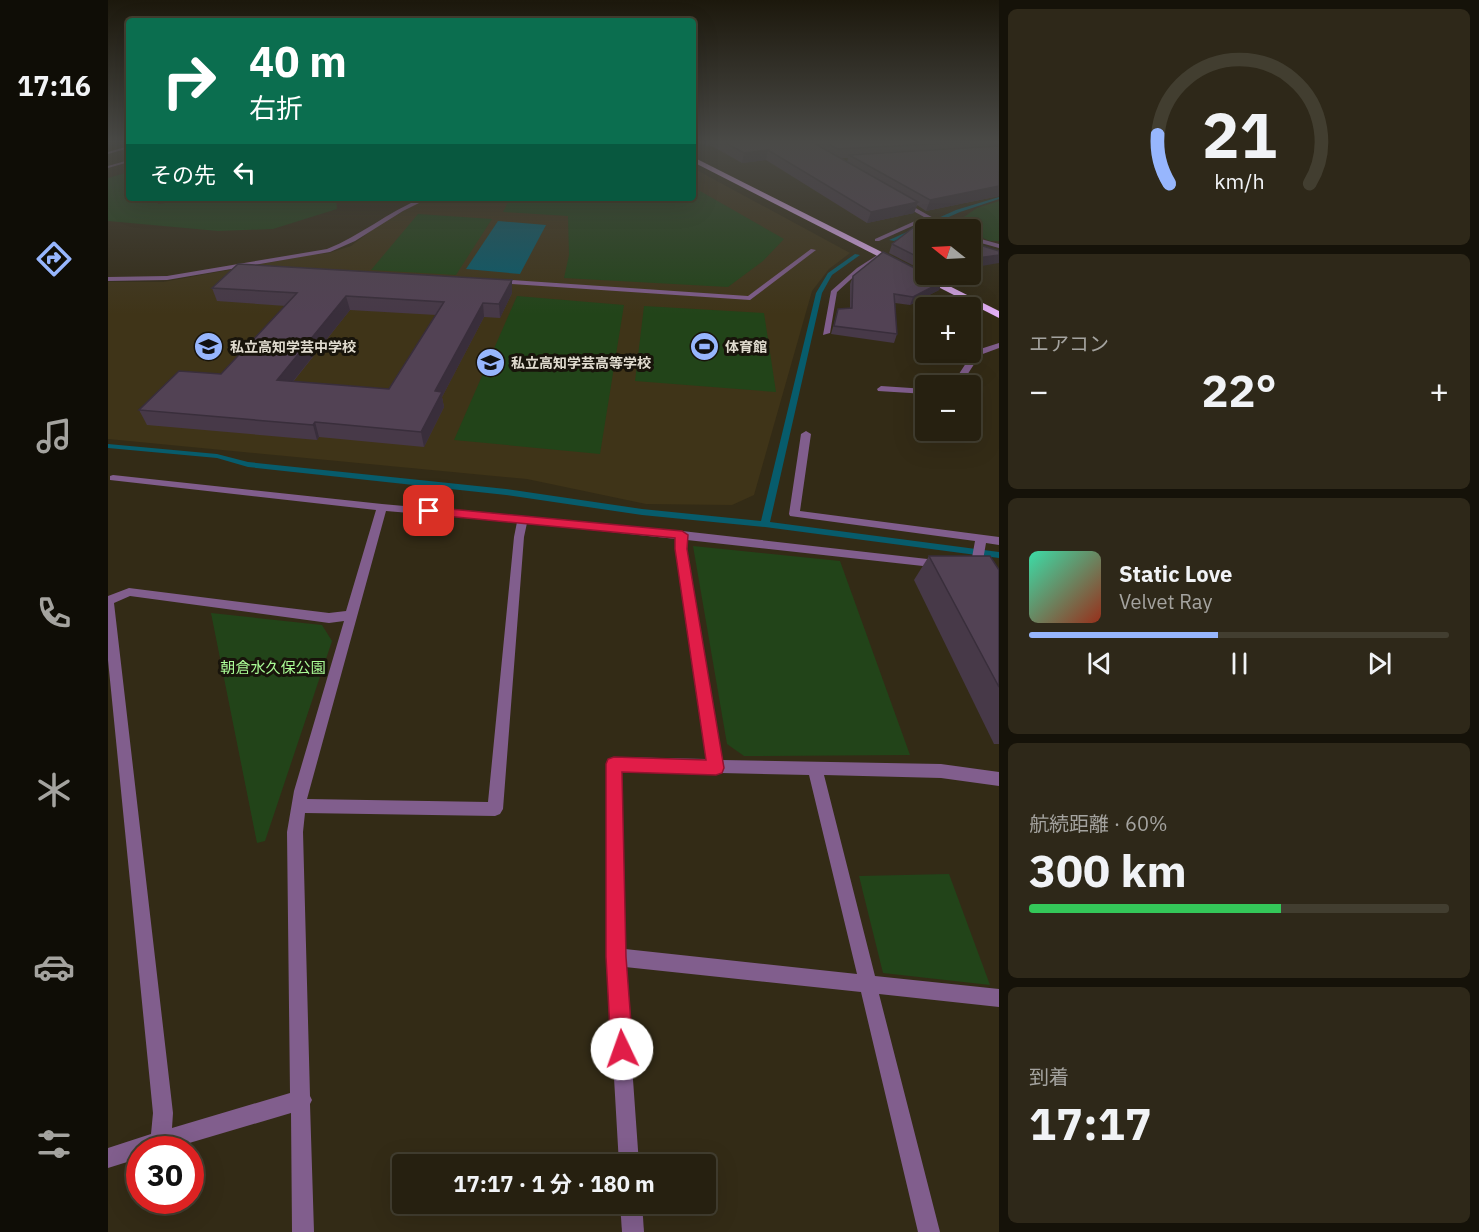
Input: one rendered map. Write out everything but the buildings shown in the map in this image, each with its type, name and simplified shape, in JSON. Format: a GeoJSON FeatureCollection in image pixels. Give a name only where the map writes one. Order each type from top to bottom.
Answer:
{"type":"FeatureCollection","features":[{"type":"Feature","properties":{"kind":"highway"},"geometry":{"type":"LineString","coordinates":[[772,199],[999,315]]}},
{"type":"Feature","properties":{"kind":"highway"},"geometry":{"type":"LineString","coordinates":[[867,235],[886,245]]}},
{"type":"Feature","properties":{"kind":"street"},"geometry":{"type":"LineString","coordinates":[[898,200],[933,219]]}},
{"type":"Feature","properties":{"kind":"street"},"geometry":{"type":"LineString","coordinates":[[108,279],[167,279],[328,251],[345,245],[397,211],[419,201]]}},
{"type":"Feature","properties":{"kind":"street"},"geometry":{"type":"LineString","coordinates":[[877,240],[929,217]]}},
{"type":"Feature","properties":{"kind":"street"},"geometry":{"type":"LineString","coordinates":[[981,241],[999,246]]}},
{"type":"Feature","properties":{"kind":"street"},"geometry":{"type":"LineString","coordinates":[[492,281],[750,298],[813,250]]}},
{"type":"Feature","properties":{"kind":"street"},"geometry":{"type":"LineString","coordinates":[[826,333],[834,291],[859,269],[881,255]]}},
{"type":"Feature","properties":{"kind":"street"},"geometry":{"type":"LineString","coordinates":[[246,265],[281,267]]}},
{"type":"Feature","properties":{"kind":"street"},"geometry":{"type":"LineString","coordinates":[[964,375],[977,353],[999,345]]}},
{"type":"Feature","properties":{"kind":"street"},"geometry":{"type":"LineString","coordinates":[[881,389],[915,391]]}},
{"type":"Feature","properties":{"kind":"street"},"geometry":{"type":"LineString","coordinates":[[806,434],[794,514],[980,542],[999,541]]}},
{"type":"Feature","properties":{"kind":"street"},"geometry":{"type":"LineString","coordinates":[[110,480],[682,535],[937,564],[976,566],[980,542]]}},
{"type":"Feature","properties":{"kind":"street"},"geometry":{"type":"LineString","coordinates":[[303,1232],[295,832],[299,806],[382,507]]}},
{"type":"Feature","properties":{"kind":"street"},"geometry":{"type":"LineString","coordinates":[[299,806],[495,809],[519,537],[523,519]]}},
{"type":"Feature","properties":{"kind":"street"},"geometry":{"type":"LineString","coordinates":[[682,535],[681,549],[716,768]]}},
{"type":"Feature","properties":{"kind":"street"},"geometry":{"type":"LineString","coordinates":[[161,1136],[163,1113],[108,601],[129,592],[329,618],[352,615]]}},
{"type":"Feature","properties":{"kind":"street"},"geometry":{"type":"LineString","coordinates":[[627,1154],[616,957],[614,764],[716,768],[941,771],[999,779]]}},
{"type":"Feature","properties":{"kind":"street"},"geometry":{"type":"LineString","coordinates":[[815,769],[929,1232]]}},
{"type":"Feature","properties":{"kind":"street"},"geometry":{"type":"LineString","coordinates":[[616,957],[999,998]]}},
{"type":"Feature","properties":{"kind":"street"},"geometry":{"type":"LineString","coordinates":[[178,1136],[302,1100]]}},
{"type":"Feature","properties":{"kind":"street"},"geometry":{"type":"LineString","coordinates":[[108,1158],[126,1152]]}},
{"type":"Feature","properties":{"kind":"street"},"geometry":{"type":"LineString","coordinates":[[632,1214],[633,1232]]}},
{"type":"Feature","properties":{"kind":"shaded area"},"geometry":{"type":"Polygon","coordinates":[[[751,199],[850,253],[829,269],[812,291],[754,495],[732,505],[646,504],[527,479],[108,439],[108,282],[163,282],[329,253],[351,246],[372,230],[424,201],[751,199]]]}},
{"type":"Feature","properties":{"kind":"green space"},"geometry":{"type":"Polygon","coordinates":[[[108,199],[158,201],[158,204],[165,203],[165,201],[178,201],[172,203],[183,201],[336,201],[337,209],[273,229],[218,231],[108,221],[108,199]]]}},
{"type":"Feature","properties":{"kind":"green space"},"geometry":{"type":"Polygon","coordinates":[[[715,199],[784,239],[763,261],[728,287],[564,278],[569,255],[568,216],[503,212],[508,201],[715,199]]]}},
{"type":"Feature","properties":{"kind":"green space"},"geometry":{"type":"Polygon","coordinates":[[[999,201],[999,241],[990,241],[981,237],[981,219],[961,219],[977,208],[999,201]]]}},
{"type":"Feature","properties":{"kind":"green space"},"geometry":{"type":"Polygon","coordinates":[[[418,214],[492,219],[456,275],[371,270],[418,214]]]}},
{"type":"Feature","properties":{"kind":"green space"},"geometry":{"type":"Polygon","coordinates":[[[517,296],[624,305],[600,454],[454,440],[517,296]]]}},
{"type":"Feature","properties":{"kind":"green space","name":"体育館"},"geometry":{"type":"Polygon","coordinates":[[[644,306],[764,313],[776,392],[635,381],[644,306]]]}},
{"type":"Feature","properties":{"kind":"green space"},"geometry":{"type":"Polygon","coordinates":[[[693,546],[840,561],[910,755],[744,756],[727,744],[693,546]]]}},
{"type":"Feature","properties":{"kind":"green space","name":"朝倉水久保公園"},"geometry":{"type":"Polygon","coordinates":[[[211,613],[322,625],[332,641],[265,841],[257,843],[211,613]]]}},
{"type":"Feature","properties":{"kind":"green space"},"geometry":{"type":"Polygon","coordinates":[[[949,874],[990,985],[883,973],[859,876],[949,874]]]}},
{"type":"Feature","properties":{"kind":"water"},"geometry":{"type":"Polygon","coordinates":[[[498,221],[546,225],[520,274],[466,269],[498,221]]]}},
{"type":"Feature","properties":{"kind":"waterway"},"geometry":{"type":"LineString","coordinates":[[892,240],[958,211],[994,199]]}},
{"type":"Feature","properties":{"kind":"waterway"},"geometry":{"type":"LineString","coordinates":[[765,524],[819,293],[830,274],[857,255]]}},
{"type":"Feature","properties":{"kind":"waterway"},"geometry":{"type":"LineString","coordinates":[[108,446],[217,456],[248,464],[506,492],[642,512],[765,524]]}},
{"type":"Feature","properties":{"kind":"waterway"},"geometry":{"type":"LineString","coordinates":[[765,524],[999,555]]}},
{"type":"Feature","properties":{"kind":"place","name":"私立高知学芸中学校"},"geometry":{"type":"Point","coordinates":[209,347]}},
{"type":"Feature","properties":{"kind":"place","name":"体育館"},"geometry":{"type":"Point","coordinates":[704,347]}},
{"type":"Feature","properties":{"kind":"place","name":"私立高知学芸高等学校"},"geometry":{"type":"Point","coordinates":[490,363]}},
{"type":"Feature","properties":{"kind":"route"},"geometry":{"type":"LineString","coordinates":[[429,511],[682,535],[681,549],[716,768],[614,764],[616,957],[622,1049]]}}]}
